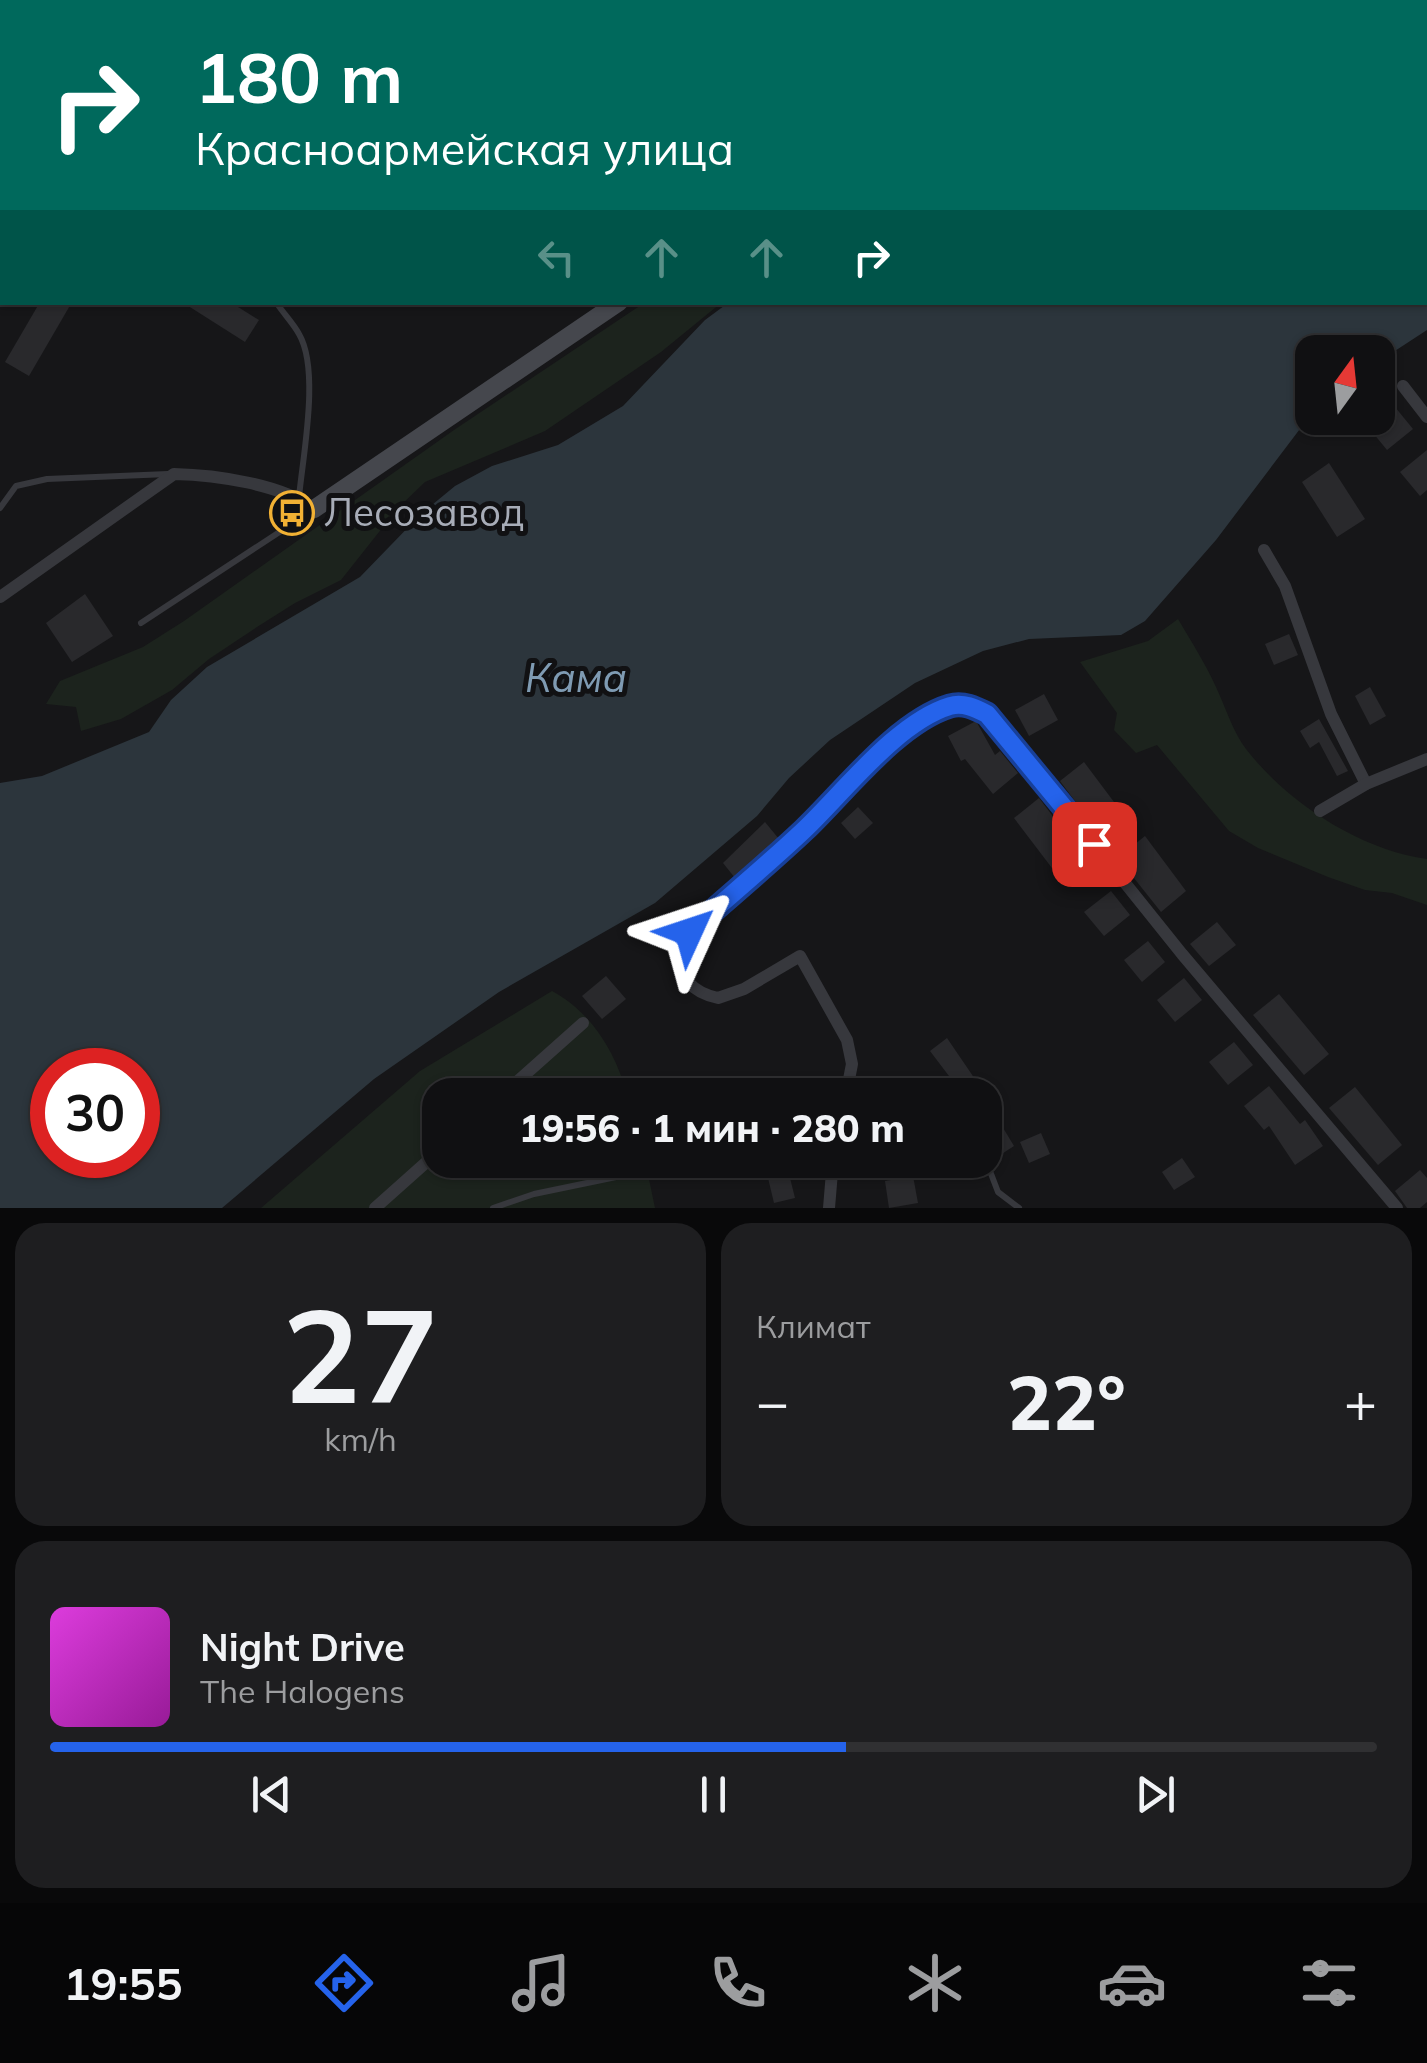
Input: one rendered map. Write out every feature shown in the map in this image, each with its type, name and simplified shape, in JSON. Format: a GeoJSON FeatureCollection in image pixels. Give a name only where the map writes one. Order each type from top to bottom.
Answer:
{"type":"FeatureCollection","features":[{"type":"Feature","properties":{"kind":"street"},"geometry":{"type":"LineString","coordinates":[[0,597],[174,474],[208,475],[307,503],[614,305]]}},
{"type":"Feature","properties":{"kind":"street"},"geometry":{"type":"LineString","coordinates":[[1403,386],[1427,417]]}},
{"type":"Feature","properties":{"kind":"street"},"geometry":{"type":"LineString","coordinates":[[1264,550],[1285,586],[1331,714],[1366,784]]}},
{"type":"Feature","properties":{"kind":"street"},"geometry":{"type":"LineString","coordinates":[[849,1078],[852,1064],[848,1040],[800,956],[744,989],[718,998],[694,989],[681,974],[676,951],[689,932],[802,832],[892,743],[953,704],[971,706],[987,714],[1028,762],[1182,954],[1397,1208]]}},
{"type":"Feature","properties":{"kind":"street"},"geometry":{"type":"LineString","coordinates":[[1320,811],[1366,784],[1427,759]]}},
{"type":"Feature","properties":{"kind":"street"},"geometry":{"type":"LineString","coordinates":[[521,1078],[583,1023]]}},
{"type":"Feature","properties":{"kind":"street"},"geometry":{"type":"LineString","coordinates":[[375,1208],[422,1166]]}},
{"type":"Feature","properties":{"kind":"street"},"geometry":{"type":"LineString","coordinates":[[829,1208],[832,1178]]}},
{"type":"Feature","properties":{"kind":"lane"},"geometry":{"type":"LineString","coordinates":[[141,623],[307,503],[308,366],[301,337],[278,305]]}},
{"type":"Feature","properties":{"kind":"lane"},"geometry":{"type":"LineString","coordinates":[[0,508],[16,486],[47,479],[144,472],[174,474]]}},
{"type":"Feature","properties":{"kind":"lane"},"geometry":{"type":"LineString","coordinates":[[493,1208],[611,1178]]}},
{"type":"Feature","properties":{"kind":"lane"},"geometry":{"type":"LineString","coordinates":[[993,1178],[998,1192],[1018,1208]]}},
{"type":"Feature","properties":{"kind":"shaded area"},"geometry":{"type":"Polygon","coordinates":[[[641,305],[719,305],[661,352],[545,431],[425,482],[398,508],[341,580],[257,627],[172,690],[121,719],[81,731],[76,707],[46,704],[60,681],[143,647],[184,621],[454,430],[641,305]]]}},
{"type":"Feature","properties":{"kind":"shaded area"},"geometry":{"type":"Polygon","coordinates":[[[1178,619],[1212,678],[1237,735],[1263,769],[1304,805],[1351,834],[1402,854],[1427,859],[1427,905],[1392,893],[1365,890],[1258,848],[1229,831],[1157,745],[1136,753],[1114,730],[1117,713],[1080,662],[1148,641],[1178,619]]]}},
{"type":"Feature","properties":{"kind":"shaded area"},"geometry":{"type":"Polygon","coordinates":[[[552,991],[590,1022],[609,1049],[621,1078],[422,1078],[422,1178],[649,1178],[655,1208],[261,1208],[420,1071],[552,991]]]}},
{"type":"Feature","properties":{"kind":"water","name":"Кама"},"geometry":{"type":"Polygon","coordinates":[[[725,305],[1427,305],[1427,330],[1395,351],[1395,335],[1295,335],[1295,435],[1216,540],[1145,621],[1121,635],[1029,639],[983,651],[915,683],[830,740],[789,778],[757,816],[655,903],[499,992],[374,1079],[222,1208],[0,1208],[0,783],[42,776],[149,732],[171,700],[207,667],[360,577],[421,514],[455,486],[492,466],[558,445],[623,406],[705,320],[725,305]]]}},
{"type":"Feature","properties":{"kind":"building"},"geometry":{"type":"Polygon","coordinates":[[[38,305],[70,305],[29,376],[5,362],[38,305]]]}},
{"type":"Feature","properties":{"kind":"building"},"geometry":{"type":"Polygon","coordinates":[[[187,305],[235,305],[259,320],[245,342],[187,305]]]}},
{"type":"Feature","properties":{"kind":"building"},"geometry":{"type":"Polygon","coordinates":[[[1395,407],[1413,429],[1387,450],[1375,435],[1395,435],[1395,407]]]}},
{"type":"Feature","properties":{"kind":"building"},"geometry":{"type":"Polygon","coordinates":[[[1427,450],[1427,490],[1420,496],[1400,472],[1427,450]]]}},
{"type":"Feature","properties":{"kind":"building"},"geometry":{"type":"Polygon","coordinates":[[[1329,463],[1365,519],[1337,537],[1302,482],[1329,463]]]}},
{"type":"Feature","properties":{"kind":"building"},"geometry":{"type":"Polygon","coordinates":[[[85,594],[113,636],[72,662],[46,623],[85,594]]]}},
{"type":"Feature","properties":{"kind":"building"},"geometry":{"type":"Polygon","coordinates":[[[1289,634],[1298,655],[1274,665],[1265,644],[1289,634]]]}},
{"type":"Feature","properties":{"kind":"building"},"geometry":{"type":"Polygon","coordinates":[[[1370,687],[1386,716],[1370,725],[1355,696],[1370,687]]]}},
{"type":"Feature","properties":{"kind":"building"},"geometry":{"type":"Polygon","coordinates":[[[1044,694],[1058,720],[1029,736],[1015,710],[1044,694]]]}},
{"type":"Feature","properties":{"kind":"building"},"geometry":{"type":"Polygon","coordinates":[[[1319,719],[1348,771],[1337,776],[1319,742],[1310,748],[1300,731],[1319,719]]]}},
{"type":"Feature","properties":{"kind":"building"},"geometry":{"type":"Polygon","coordinates":[[[976,721],[995,755],[1000,751],[1018,773],[993,794],[965,759],[961,761],[948,736],[976,721]]]}},
{"type":"Feature","properties":{"kind":"building"},"geometry":{"type":"Polygon","coordinates":[[[1084,762],[1129,822],[1105,841],[1060,781],[1084,762]]]}},
{"type":"Feature","properties":{"kind":"building"},"geometry":{"type":"Polygon","coordinates":[[[1039,798],[1083,856],[1058,876],[1014,818],[1039,798]]]}},
{"type":"Feature","properties":{"kind":"building"},"geometry":{"type":"Polygon","coordinates":[[[858,807],[873,823],[855,839],[841,823],[858,807]]]}},
{"type":"Feature","properties":{"kind":"building"},"geometry":{"type":"Polygon","coordinates":[[[765,822],[779,839],[735,878],[723,863],[765,822]]]}},
{"type":"Feature","properties":{"kind":"building"},"geometry":{"type":"Polygon","coordinates":[[[1145,836],[1186,891],[1161,912],[1118,858],[1145,836]]]}},
{"type":"Feature","properties":{"kind":"building"},"geometry":{"type":"Polygon","coordinates":[[[1111,891],[1130,915],[1104,936],[1084,912],[1111,891]]]}},
{"type":"Feature","properties":{"kind":"building"},"geometry":{"type":"Polygon","coordinates":[[[1217,922],[1236,945],[1209,966],[1190,944],[1217,922]]]}},
{"type":"Feature","properties":{"kind":"building"},"geometry":{"type":"Polygon","coordinates":[[[1148,941],[1165,962],[1142,982],[1124,960],[1148,941]]]}},
{"type":"Feature","properties":{"kind":"building"},"geometry":{"type":"Polygon","coordinates":[[[606,976],[626,999],[602,1019],[582,996],[606,976]]]}},
{"type":"Feature","properties":{"kind":"building"},"geometry":{"type":"Polygon","coordinates":[[[1184,978],[1202,1000],[1175,1022],[1157,1000],[1184,978]]]}},
{"type":"Feature","properties":{"kind":"building"},"geometry":{"type":"Polygon","coordinates":[[[1279,994],[1329,1054],[1304,1075],[1253,1015],[1279,994]]]}},
{"type":"Feature","properties":{"kind":"building"},"geometry":{"type":"Polygon","coordinates":[[[947,1038],[974,1078],[950,1078],[930,1051],[947,1038]]]}},
{"type":"Feature","properties":{"kind":"building"},"geometry":{"type":"Polygon","coordinates":[[[1234,1042],[1253,1065],[1228,1085],[1209,1062],[1234,1042]]]}},
{"type":"Feature","properties":{"kind":"building"},"geometry":{"type":"Polygon","coordinates":[[[1269,1086],[1300,1124],[1305,1120],[1323,1146],[1295,1165],[1269,1126],[1264,1130],[1244,1106],[1269,1086]]]}},
{"type":"Feature","properties":{"kind":"building"},"geometry":{"type":"Polygon","coordinates":[[[1355,1087],[1402,1145],[1378,1165],[1329,1108],[1355,1087]]]}},
{"type":"Feature","properties":{"kind":"building"},"geometry":{"type":"Polygon","coordinates":[[[1002,1126],[1014,1146],[1002,1154],[1002,1126]]]}},
{"type":"Feature","properties":{"kind":"building"},"geometry":{"type":"Polygon","coordinates":[[[1041,1133],[1050,1154],[1029,1163],[1020,1142],[1041,1133]]]}},
{"type":"Feature","properties":{"kind":"building"},"geometry":{"type":"Polygon","coordinates":[[[1182,1158],[1195,1177],[1174,1190],[1162,1172],[1182,1158]]]}},
{"type":"Feature","properties":{"kind":"building"},"geometry":{"type":"Polygon","coordinates":[[[1420,1170],[1427,1178],[1427,1202],[1420,1208],[1407,1208],[1395,1191],[1420,1170]]]}},
{"type":"Feature","properties":{"kind":"building"},"geometry":{"type":"Polygon","coordinates":[[[768,1178],[790,1178],[795,1198],[774,1203],[768,1178]]]}},
{"type":"Feature","properties":{"kind":"building"},"geometry":{"type":"Polygon","coordinates":[[[913,1178],[918,1203],[889,1208],[885,1181],[913,1178]]]}},
{"type":"Feature","properties":{"kind":"place","name":"Лесозавод"},"geometry":{"type":"Point","coordinates":[292,513]}},
{"type":"Feature","properties":{"kind":"route"},"geometry":{"type":"LineString","coordinates":[[689,932],[802,832],[892,743],[953,704],[971,706],[987,714],[1094,844]]}}]}
